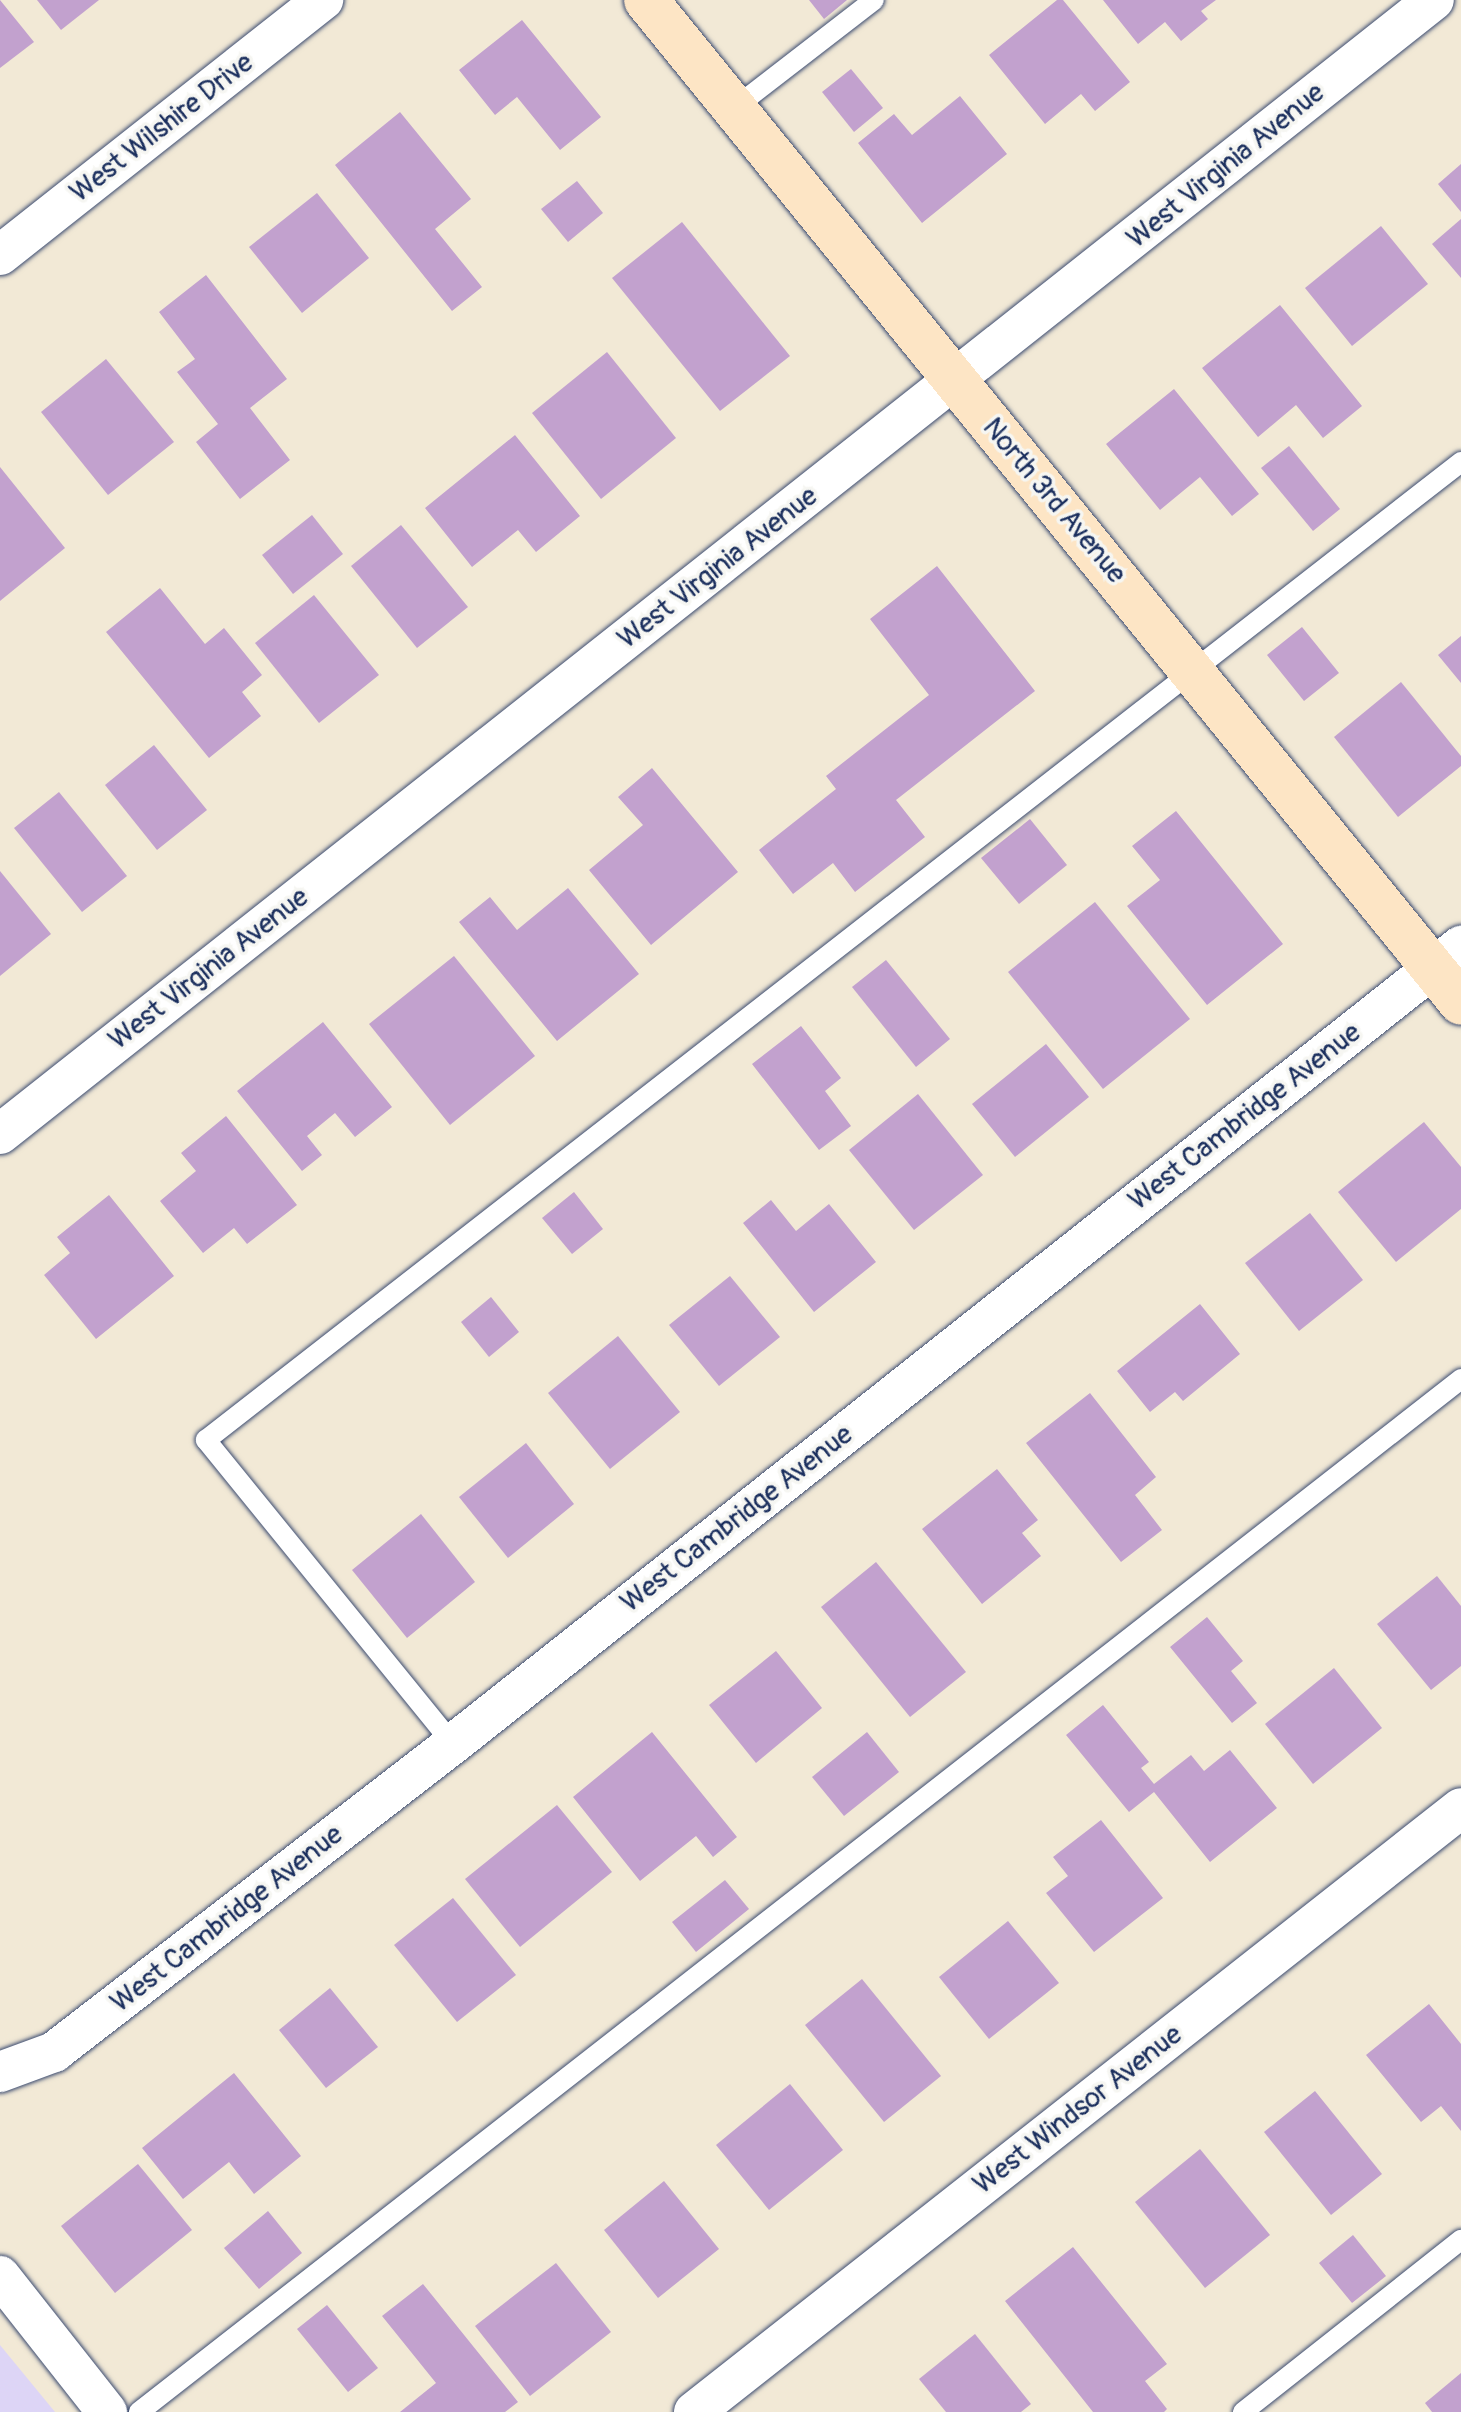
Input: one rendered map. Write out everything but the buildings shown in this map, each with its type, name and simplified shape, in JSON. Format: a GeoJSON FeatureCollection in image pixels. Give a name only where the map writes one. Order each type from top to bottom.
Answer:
{"type":"FeatureCollection","features":[{"type":"Feature","properties":{"kind":"street","name":"West Wilshire Drive"},"geometry":{"type":"LineString","coordinates":[[0,255],[323,0]]}},
{"type":"Feature","properties":{"kind":"street","name":"North 3rd Avenue"},"geometry":{"type":"LineString","coordinates":[[646,0],[1196,672],[1447,957],[1461,1003]]}},
{"type":"Feature","properties":{"kind":"street","name":"West Virginia Avenue"},"geometry":{"type":"LineString","coordinates":[[0,1134],[1434,0]]}},
{"type":"Feature","properties":{"kind":"street","name":"West Cambridge Avenue"},"geometry":{"type":"LineString","coordinates":[[0,2072],[54,2052],[453,1744],[1447,957]]}},
{"type":"Feature","properties":{"kind":"street","name":"West Windsor Avenue"},"geometry":{"type":"LineString","coordinates":[[694,2412],[1461,1808]]}},
{"type":"Feature","properties":{"kind":"street"},"geometry":{"type":"LineString","coordinates":[[0,2276],[107,2412]]}},
{"type":"Feature","properties":{"kind":"lane"},"geometry":{"type":"LineString","coordinates":[[733,109],[874,0]]}},
{"type":"Feature","properties":{"kind":"lane"},"geometry":{"type":"LineString","coordinates":[[453,1744],[206,1440],[1196,672],[1461,462]]}},
{"type":"Feature","properties":{"kind":"lane"},"geometry":{"type":"LineString","coordinates":[[139,2412],[1461,1379]]}},
{"type":"Feature","properties":{"kind":"lane"},"geometry":{"type":"LineString","coordinates":[[1243,2412],[1461,2240]]}},
{"type":"Feature","properties":{"kind":"shaded area"},"geometry":{"type":"Polygon","coordinates":[[[0,2345],[55,2412],[0,2412],[0,2345]]]}}]}
